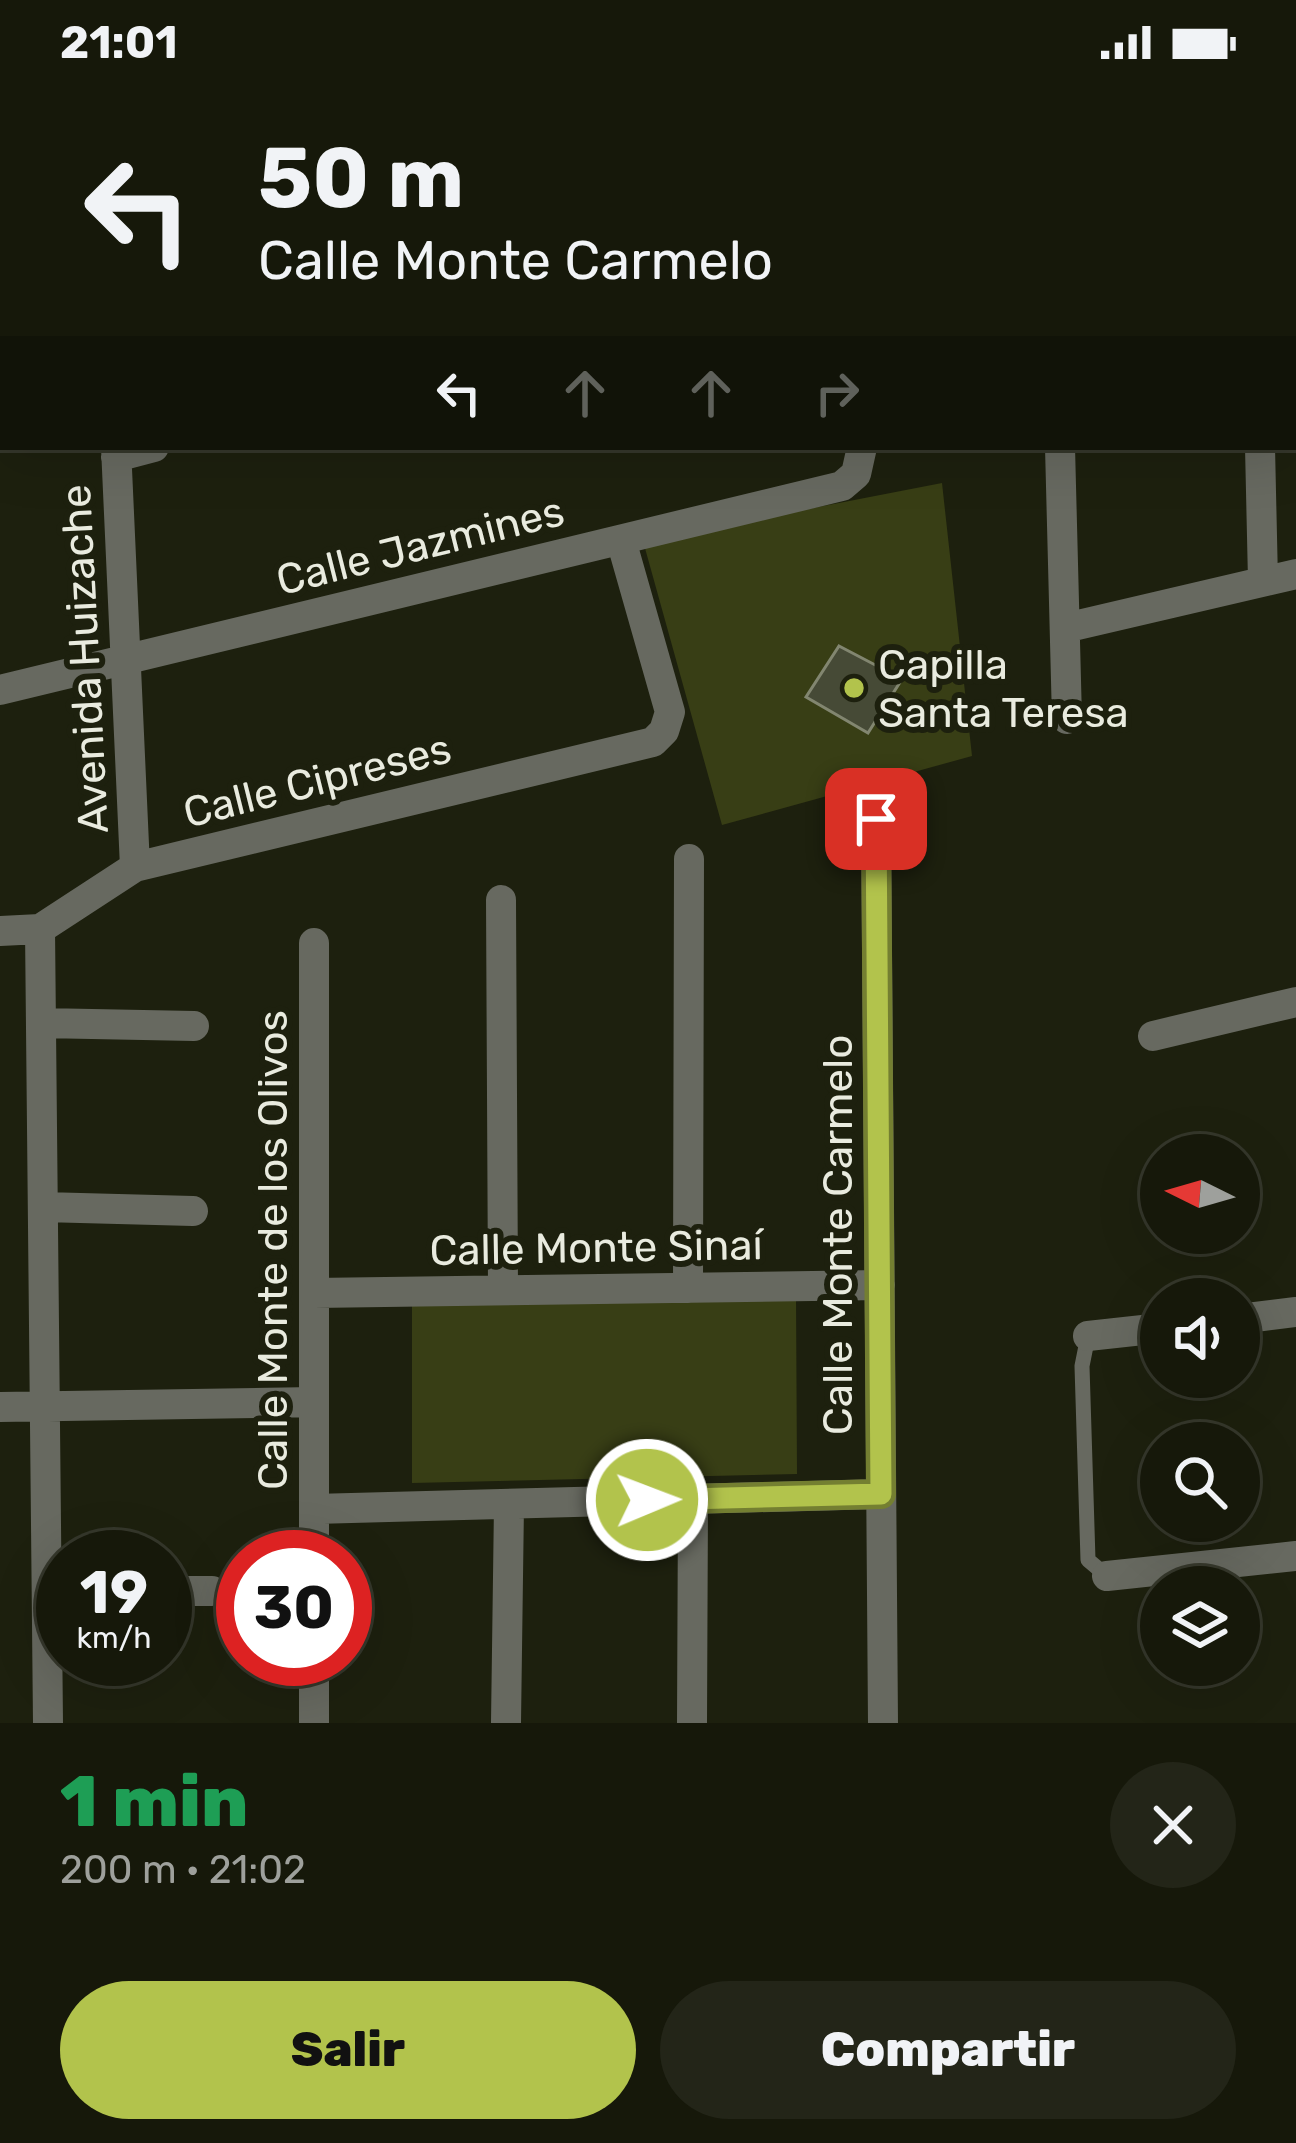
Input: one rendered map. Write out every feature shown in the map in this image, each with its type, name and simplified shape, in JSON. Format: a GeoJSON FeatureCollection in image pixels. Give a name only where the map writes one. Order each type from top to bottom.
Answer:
{"type":"FeatureCollection","features":[{"type":"Feature","properties":{"kind":"street"},"geometry":{"type":"LineString","coordinates":[[1060,450],[1067,719]]}},
{"type":"Feature","properties":{"kind":"street"},"geometry":{"type":"LineString","coordinates":[[1260,450],[1263,581]]}},
{"type":"Feature","properties":{"kind":"street","name":"Avenida Huizache"},"geometry":{"type":"LineString","coordinates":[[116,452],[135,867]]}},
{"type":"Feature","properties":{"kind":"street","name":"Calle Jazmines"},"geometry":{"type":"LineString","coordinates":[[0,690],[842,486],[859,460]]}},
{"type":"Feature","properties":{"kind":"street","name":"Calle Cipreses"},"geometry":{"type":"LineString","coordinates":[[40,929],[135,867],[653,742],[664,731],[670,712],[621,540]]}},
{"type":"Feature","properties":{"kind":"street"},"geometry":{"type":"LineString","coordinates":[[1065,628],[1296,574]]}},
{"type":"Feature","properties":{"kind":"street","name":"Calle Monte Carmelo"},"geometry":{"type":"LineString","coordinates":[[876,819],[883,1723]]}},
{"type":"Feature","properties":{"kind":"street"},"geometry":{"type":"LineString","coordinates":[[688,859],[688,1288]]}},
{"type":"Feature","properties":{"kind":"street"},"geometry":{"type":"LineString","coordinates":[[501,900],[502,1291]]}},
{"type":"Feature","properties":{"kind":"street"},"geometry":{"type":"LineString","coordinates":[[0,931],[40,929],[45,1406],[52,1530]]}},
{"type":"Feature","properties":{"kind":"street","name":"Calle Monte de los Olivos"},"geometry":{"type":"LineString","coordinates":[[314,943],[314,1530]]}},
{"type":"Feature","properties":{"kind":"street"},"geometry":{"type":"LineString","coordinates":[[1153,1036],[1296,1001]]}},
{"type":"Feature","properties":{"kind":"street"},"geometry":{"type":"LineString","coordinates":[[40,1023],[194,1026]]}},
{"type":"Feature","properties":{"kind":"street"},"geometry":{"type":"LineString","coordinates":[[43,1207],[193,1211]]}},
{"type":"Feature","properties":{"kind":"street","name":"Calle Monte Sinaí"},"geometry":{"type":"LineString","coordinates":[[314,1293],[880,1285]]}},
{"type":"Feature","properties":{"kind":"street"},"geometry":{"type":"LineString","coordinates":[[1260,1316],[1296,1312]]}},
{"type":"Feature","properties":{"kind":"street"},"geometry":{"type":"LineString","coordinates":[[1088,1336],[1140,1330]]}},
{"type":"Feature","properties":{"kind":"street"},"geometry":{"type":"LineString","coordinates":[[0,1407],[314,1402]]}},
{"type":"Feature","properties":{"kind":"street"},"geometry":{"type":"LineString","coordinates":[[314,1509],[881,1494]]}},
{"type":"Feature","properties":{"kind":"street"},"geometry":{"type":"LineString","coordinates":[[692,1723],[693,1499]]}},
{"type":"Feature","properties":{"kind":"street"},"geometry":{"type":"LineString","coordinates":[[506,1723],[509,1504]]}},
{"type":"Feature","properties":{"kind":"street"},"geometry":{"type":"LineString","coordinates":[[1107,1576],[1296,1556]]}},
{"type":"Feature","properties":{"kind":"street"},"geometry":{"type":"LineString","coordinates":[[192,1591],[212,1591]]}},
{"type":"Feature","properties":{"kind":"street"},"geometry":{"type":"LineString","coordinates":[[48,1723],[50,1686]]}},
{"type":"Feature","properties":{"kind":"street"},"geometry":{"type":"LineString","coordinates":[[314,1686],[314,1723]]}},
{"type":"Feature","properties":{"kind":"lane"},"geometry":{"type":"LineString","coordinates":[[1088,1336],[1082,1366],[1088,1560],[1107,1576]]}},
{"type":"Feature","properties":{"kind":"green space"},"geometry":{"type":"Polygon","coordinates":[[[942,483],[972,756],[722,825],[643,541],[942,483]]]}},
{"type":"Feature","properties":{"kind":"green space"},"geometry":{"type":"Polygon","coordinates":[[[796,1296],[797,1474],[412,1483],[412,1305],[796,1296]]]}},
{"type":"Feature","properties":{"kind":"building","name":"Capilla Santa Teresa"},"geometry":{"type":"Polygon","coordinates":[[[839,646],[902,679],[868,733],[806,697],[839,646]]]}},
{"type":"Feature","properties":{"kind":"place","name":"Capilla Santa Teresa"},"geometry":{"type":"Point","coordinates":[854,688]}},
{"type":"Feature","properties":{"kind":"route"},"geometry":{"type":"LineString","coordinates":[[647,1500],[881,1494],[876,819]]}}]}
